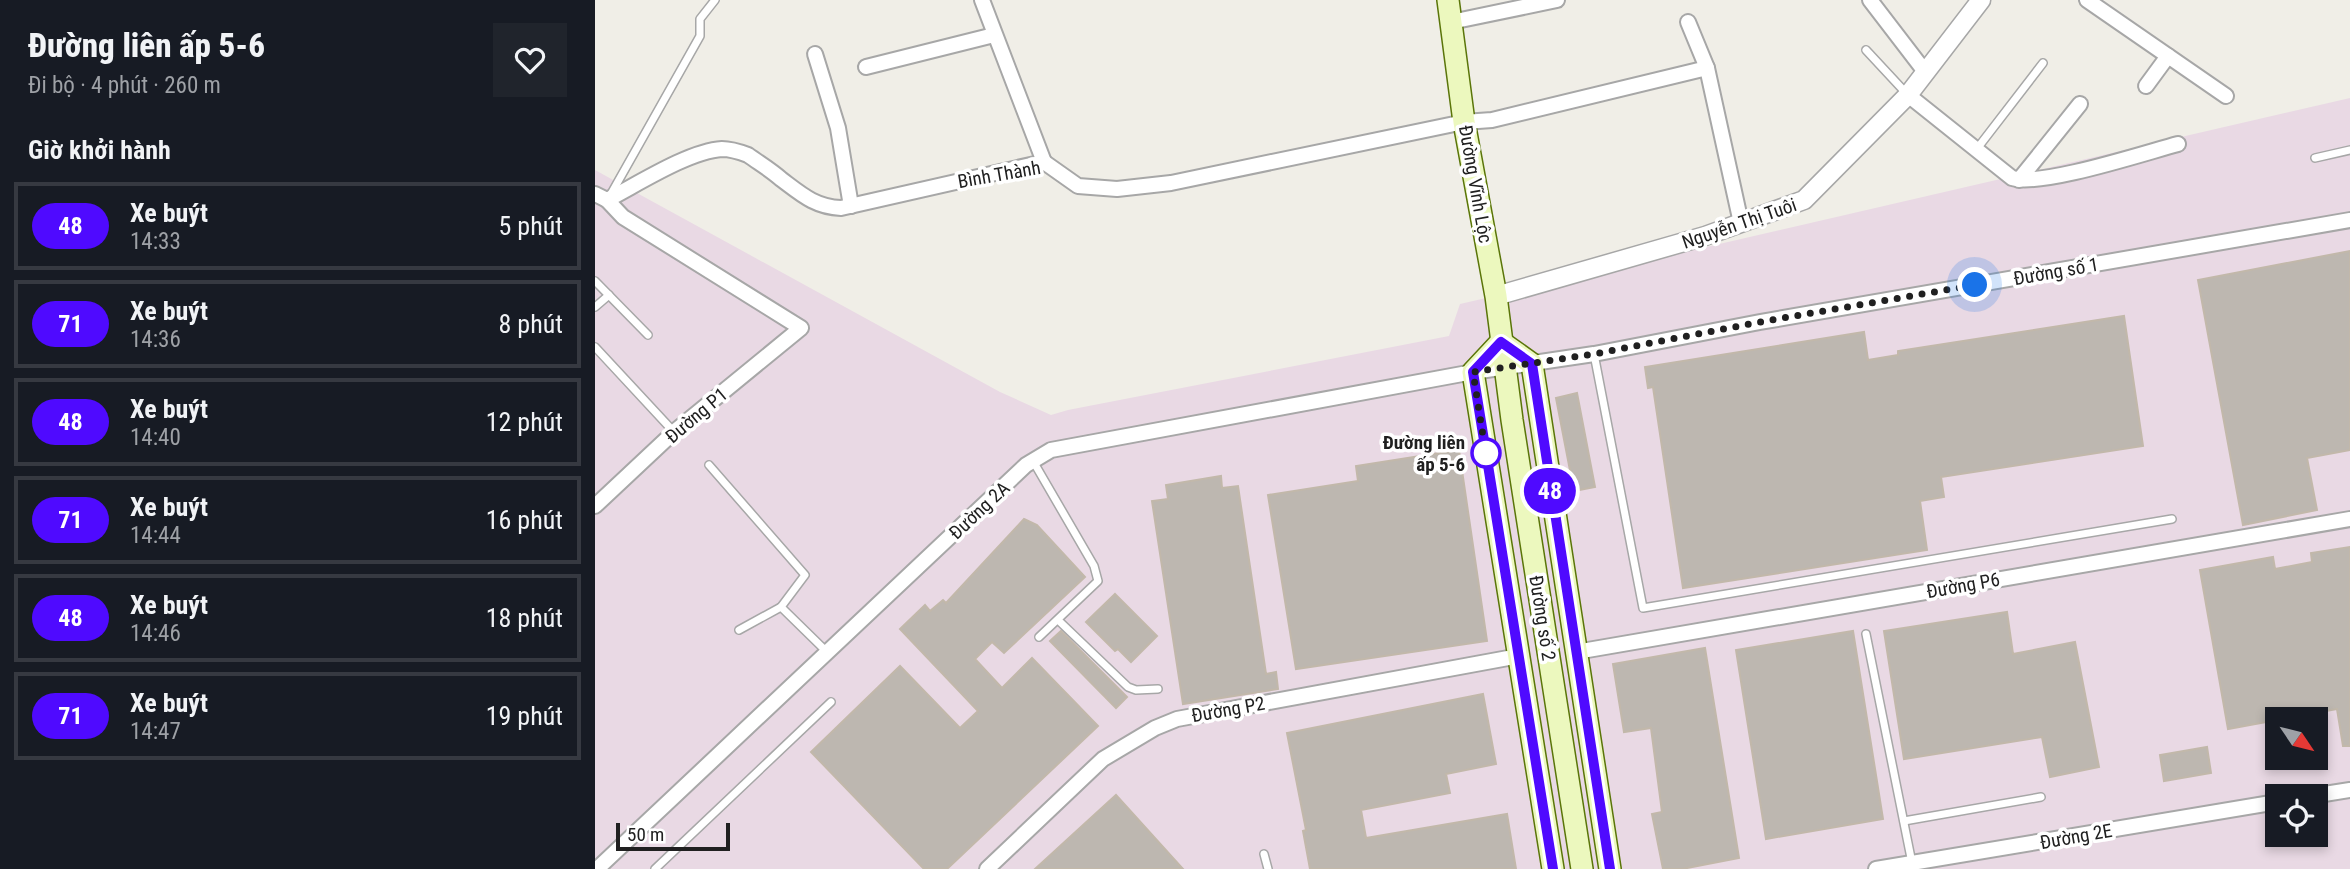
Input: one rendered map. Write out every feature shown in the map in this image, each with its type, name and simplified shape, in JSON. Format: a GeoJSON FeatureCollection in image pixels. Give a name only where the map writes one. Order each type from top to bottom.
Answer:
{"type":"FeatureCollection","features":[{"type":"Feature","properties":{"kind":"main road","name":"Đường Vĩnh Lộc"},"geometry":{"type":"LineString","coordinates":[[1448,0],[1464,122],[1507,368]]}},
{"type":"Feature","properties":{"kind":"main road"},"geometry":{"type":"LineString","coordinates":[[1473,372],[1501,342],[1532,364]]}},
{"type":"Feature","properties":{"kind":"main road","name":"Đường số 2"},"geometry":{"type":"LineString","coordinates":[[1532,364],[1610,869]]}},
{"type":"Feature","properties":{"kind":"main road","name":"Đường số 2"},"geometry":{"type":"LineString","coordinates":[[1507,368],[1511,410],[1582,869]]}},
{"type":"Feature","properties":{"kind":"main road","name":"Đường số 2"},"geometry":{"type":"LineString","coordinates":[[1473,372],[1553,869]]}},
{"type":"Feature","properties":{"kind":"street"},"geometry":{"type":"LineString","coordinates":[[982,0],[1044,162]]}},
{"type":"Feature","properties":{"kind":"street"},"geometry":{"type":"LineString","coordinates":[[1451,22],[1557,0]]}},
{"type":"Feature","properties":{"kind":"street"},"geometry":{"type":"LineString","coordinates":[[1870,0],[1926,73]]}},
{"type":"Feature","properties":{"kind":"street","name":"Nguyễn Thị Tuôi"},"geometry":{"type":"LineString","coordinates":[[1496,296],[1705,236],[1804,200],[1908,95],[1981,0]]}},
{"type":"Feature","properties":{"kind":"street"},"geometry":{"type":"LineString","coordinates":[[2087,0],[2226,96]]}},
{"type":"Feature","properties":{"kind":"street"},"geometry":{"type":"LineString","coordinates":[[1688,22],[1707,68],[1741,223]]}},
{"type":"Feature","properties":{"kind":"street"},"geometry":{"type":"LineString","coordinates":[[866,67],[994,35]]}},
{"type":"Feature","properties":{"kind":"street"},"geometry":{"type":"LineString","coordinates":[[815,54],[838,128],[851,206]]}},
{"type":"Feature","properties":{"kind":"street"},"geometry":{"type":"LineString","coordinates":[[2146,86],[2168,56]]}},
{"type":"Feature","properties":{"kind":"street","name":"Bình Thành"},"geometry":{"type":"LineString","coordinates":[[601,197],[689,158],[719,149],[748,155],[812,202],[830,208],[851,206],[1044,162],[1078,187],[1117,189],[1171,183],[1464,122],[1492,120],[1707,68]]}},
{"type":"Feature","properties":{"kind":"street"},"geometry":{"type":"LineString","coordinates":[[1908,95],[1975,150],[2019,180],[2030,181],[2178,144]]}},
{"type":"Feature","properties":{"kind":"street"},"geometry":{"type":"LineString","coordinates":[[2019,180],[2080,104]]}},
{"type":"Feature","properties":{"kind":"street","name":"Đường P1"},"geometry":{"type":"LineString","coordinates":[[595,506],[674,432],[801,328],[623,217],[601,197]]}},
{"type":"Feature","properties":{"kind":"street","name":"Đường số 1"},"geometry":{"type":"LineString","coordinates":[[1473,372],[1594,354],[1774,319],[2350,220]]}},
{"type":"Feature","properties":{"kind":"street","name":"Đường 2A"},"geometry":{"type":"LineString","coordinates":[[597,869],[1033,461],[1051,450],[1473,372]]}},
{"type":"Feature","properties":{"kind":"street","name":"Đường P6"},"geometry":{"type":"LineString","coordinates":[[1576,652],[2350,519]]}},
{"type":"Feature","properties":{"kind":"street","name":"Đường P2"},"geometry":{"type":"LineString","coordinates":[[987,869],[1103,759],[1166,723],[1191,716],[1519,656]]}},
{"type":"Feature","properties":{"kind":"street"},"geometry":{"type":"LineString","coordinates":[[2328,793],[2350,790]]}},
{"type":"Feature","properties":{"kind":"street","name":"Đường 2E"},"geometry":{"type":"LineString","coordinates":[[1876,869],[2265,804]]}},
{"type":"Feature","properties":{"kind":"lane"},"geometry":{"type":"LineString","coordinates":[[601,197],[700,36],[700,19],[715,0]]}},
{"type":"Feature","properties":{"kind":"lane"},"geometry":{"type":"LineString","coordinates":[[1866,50],[1908,95]]}},
{"type":"Feature","properties":{"kind":"lane"},"geometry":{"type":"LineString","coordinates":[[1975,150],[2043,63]]}},
{"type":"Feature","properties":{"kind":"lane"},"geometry":{"type":"LineString","coordinates":[[2315,158],[2350,150]]}},
{"type":"Feature","properties":{"kind":"lane"},"geometry":{"type":"LineString","coordinates":[[595,281],[648,335]]}},
{"type":"Feature","properties":{"kind":"lane"},"geometry":{"type":"LineString","coordinates":[[595,307],[609,295]]}},
{"type":"Feature","properties":{"kind":"lane"},"geometry":{"type":"LineString","coordinates":[[595,347],[674,432]]}},
{"type":"Feature","properties":{"kind":"lane"},"geometry":{"type":"LineString","coordinates":[[1594,354],[1643,608],[2172,519]]}},
{"type":"Feature","properties":{"kind":"lane"},"geometry":{"type":"LineString","coordinates":[[1033,461],[1094,566],[1098,578],[1096,586],[1039,637]]}},
{"type":"Feature","properties":{"kind":"lane"},"geometry":{"type":"LineString","coordinates":[[709,465],[805,575],[781,607],[739,630]]}},
{"type":"Feature","properties":{"kind":"lane"},"geometry":{"type":"LineString","coordinates":[[781,607],[828,652]]}},
{"type":"Feature","properties":{"kind":"lane"},"geometry":{"type":"LineString","coordinates":[[1058,620],[1128,687],[1136,690],[1159,690]]}},
{"type":"Feature","properties":{"kind":"lane"},"geometry":{"type":"LineString","coordinates":[[1866,634],[1912,863]]}},
{"type":"Feature","properties":{"kind":"lane"},"geometry":{"type":"LineString","coordinates":[[655,869],[831,702]]}},
{"type":"Feature","properties":{"kind":"lane"},"geometry":{"type":"LineString","coordinates":[[1904,821],[2041,797]]}},
{"type":"Feature","properties":{"kind":"lane"},"geometry":{"type":"LineString","coordinates":[[1264,855],[1268,869]]}},
{"type":"Feature","properties":{"kind":"shaded area"},"geometry":{"type":"Polygon","coordinates":[[[2350,98],[2350,869],[595,869],[595,170],[1000,392],[1051,415],[1449,336],[1460,304],[2350,98]]]}},
{"type":"Feature","properties":{"kind":"building"},"geometry":{"type":"Polygon","coordinates":[[[2350,251],[2350,450],[2307,458],[2317,510],[2243,525],[2198,280],[2350,251]]]}},
{"type":"Feature","properties":{"kind":"building"},"geometry":{"type":"Polygon","coordinates":[[[2124,316],[2143,446],[1941,477],[1944,497],[1920,501],[1927,550],[1683,588],[1653,387],[1648,388],[1645,367],[1864,332],[1868,360],[1898,355],[1898,351],[2124,316]]]}},
{"type":"Feature","properties":{"kind":"building"},"geometry":{"type":"Polygon","coordinates":[[[1577,393],[1595,487],[1574,491],[1556,398],[1577,393]]]}},
{"type":"Feature","properties":{"kind":"building"},"geometry":{"type":"Polygon","coordinates":[[[1459,450],[1487,641],[1296,669],[1268,495],[1358,481],[1356,466],[1459,450]]]}},
{"type":"Feature","properties":{"kind":"building"},"geometry":{"type":"Polygon","coordinates":[[[1221,476],[1222,488],[1238,486],[1266,674],[1276,672],[1278,689],[1183,704],[1152,501],[1168,499],[1166,485],[1221,476]]]}},
{"type":"Feature","properties":{"kind":"building"},"geometry":{"type":"Polygon","coordinates":[[[1024,519],[1037,525],[1085,577],[1004,653],[992,642],[975,659],[1002,688],[1032,658],[1098,726],[947,869],[924,869],[811,752],[900,666],[960,728],[978,711],[900,629],[925,605],[930,611],[943,600],[946,603],[1024,519]]]}},
{"type":"Feature","properties":{"kind":"building"},"geometry":{"type":"Polygon","coordinates":[[[2350,547],[2350,746],[2343,746],[2337,709],[2328,711],[2328,707],[2265,707],[2265,722],[2228,729],[2200,570],[2273,557],[2275,569],[2312,562],[2311,553],[2350,547]]]}},
{"type":"Feature","properties":{"kind":"building"},"geometry":{"type":"Polygon","coordinates":[[[1115,594],[1157,636],[1131,662],[1118,649],[1115,651],[1086,622],[1115,594]]]}},
{"type":"Feature","properties":{"kind":"building"},"geometry":{"type":"Polygon","coordinates":[[[2007,612],[2013,654],[2075,642],[2099,767],[2050,777],[2042,737],[1904,759],[1884,631],[2007,612]]]}},
{"type":"Feature","properties":{"kind":"building"},"geometry":{"type":"Polygon","coordinates":[[[1061,631],[1127,697],[1116,708],[1050,641],[1061,631]]]}},
{"type":"Feature","properties":{"kind":"building"},"geometry":{"type":"Polygon","coordinates":[[[1853,631],[1883,819],[1766,839],[1736,650],[1853,631]]]}},
{"type":"Feature","properties":{"kind":"building"},"geometry":{"type":"Polygon","coordinates":[[[1705,648],[1739,858],[1682,869],[1663,869],[1652,814],[1662,812],[1651,728],[1624,732],[1613,664],[1705,648]]]}},
{"type":"Feature","properties":{"kind":"building"},"geometry":{"type":"Polygon","coordinates":[[[1483,694],[1496,764],[1446,774],[1450,793],[1361,810],[1366,838],[1507,814],[1516,869],[1310,869],[1303,831],[1306,830],[1287,733],[1483,694]]]}},
{"type":"Feature","properties":{"kind":"building"},"geometry":{"type":"Polygon","coordinates":[[[2207,747],[2211,773],[2164,781],[2160,755],[2207,747]]]}},
{"type":"Feature","properties":{"kind":"building"},"geometry":{"type":"Polygon","coordinates":[[[1116,795],[1183,869],[1035,869],[1116,795]]]}},
{"type":"Feature","properties":{"kind":"bus line","name":"48"},"geometry":{"type":"LineString","coordinates":[[1553,869],[1473,372],[1501,342],[1532,364],[1610,869]]}},
{"type":"Feature","properties":{"kind":"place","name":"Đường liên ấp 5-6"},"geometry":{"type":"Point","coordinates":[1486,453]}},
{"type":"Feature","properties":{"kind":"route"},"geometry":{"type":"LineString","coordinates":[[1486,453],[1473,372],[1594,354],[1975,285]]}}]}
